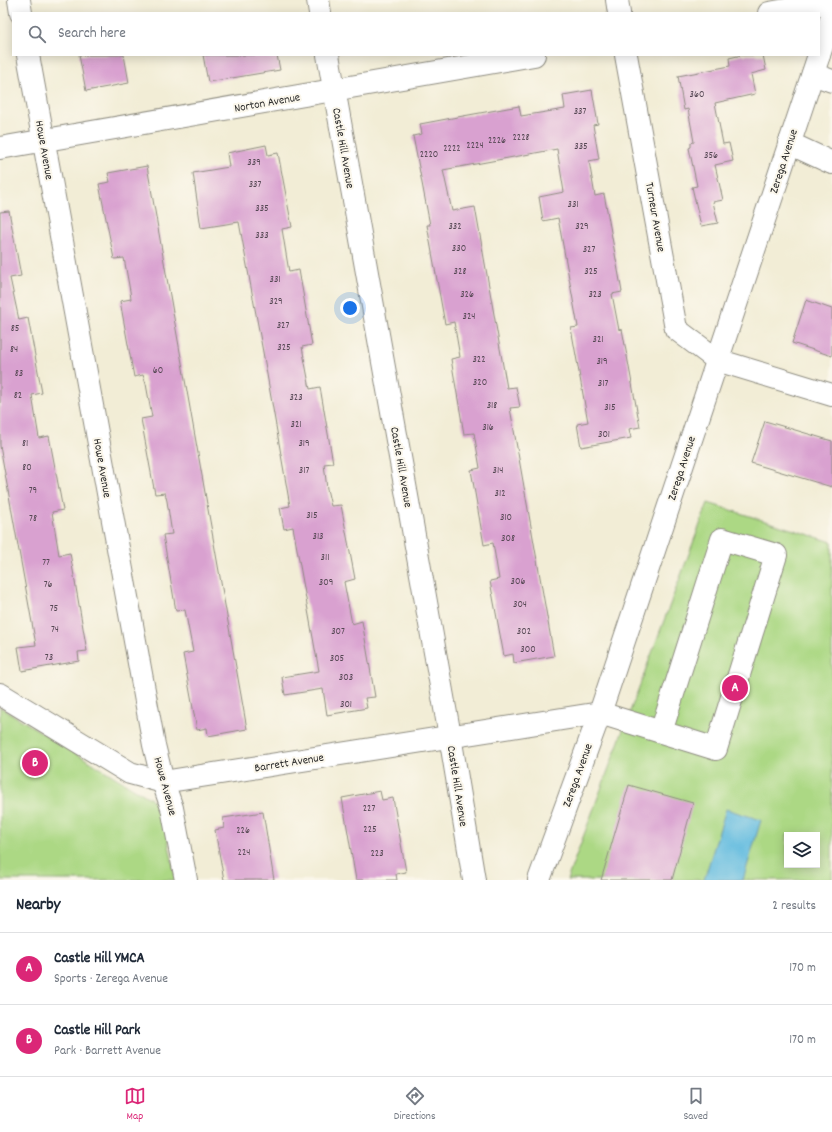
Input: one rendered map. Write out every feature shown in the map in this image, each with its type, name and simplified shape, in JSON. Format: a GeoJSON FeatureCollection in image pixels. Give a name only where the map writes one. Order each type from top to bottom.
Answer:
{"type":"FeatureCollection","features":[{"type":"Feature","properties":{"kind":"street"},"geometry":{"type":"LineString","coordinates":[[19,0],[21,12]]}},
{"type":"Feature","properties":{"kind":"street"},"geometry":{"type":"LineString","coordinates":[[318,0],[320,12]]}},
{"type":"Feature","properties":{"kind":"street"},"geometry":{"type":"LineString","coordinates":[[616,0],[619,12]]}},
{"type":"Feature","properties":{"kind":"street"},"geometry":{"type":"LineString","coordinates":[[775,12],[832,2]]}},
{"type":"Feature","properties":{"kind":"street","name":"Zerega Avenue"},"geometry":{"type":"LineString","coordinates":[[539,880],[600,713],[789,143],[821,66],[832,16]]}},
{"type":"Feature","properties":{"kind":"street","name":"Howe Avenue"},"geometry":{"type":"LineString","coordinates":[[28,56],[154,745],[163,782],[172,808],[186,880]]}},
{"type":"Feature","properties":{"kind":"street","name":"Castle Hill Avenue"},"geometry":{"type":"LineString","coordinates":[[328,56],[450,736],[474,880]]}},
{"type":"Feature","properties":{"kind":"street","name":"Norton Avenue"},"geometry":{"type":"LineString","coordinates":[[0,148],[528,56]]}},
{"type":"Feature","properties":{"kind":"street","name":"Turneur Avenue"},"geometry":{"type":"LineString","coordinates":[[626,56],[676,329],[717,360]]}},
{"type":"Feature","properties":{"kind":"street"},"geometry":{"type":"LineString","coordinates":[[789,143],[832,163]]}},
{"type":"Feature","properties":{"kind":"street"},"geometry":{"type":"LineString","coordinates":[[717,360],[832,395]]}},
{"type":"Feature","properties":{"kind":"street"},"geometry":{"type":"LineString","coordinates":[[600,713],[716,749],[776,555],[722,539],[662,732]]}},
{"type":"Feature","properties":{"kind":"street","name":"Barrett Avenue"},"geometry":{"type":"LineString","coordinates":[[0,694],[130,772],[163,782],[600,713]]}},
{"type":"Feature","properties":{"kind":"green space"},"geometry":{"type":"Polygon","coordinates":[[[708,503],[832,542],[832,880],[567,880],[708,503]]]}},
{"type":"Feature","properties":{"kind":"green space"},"geometry":{"type":"Polygon","coordinates":[[[0,707],[161,805],[176,880],[0,880],[0,707]]]}},
{"type":"Feature","properties":{"kind":"water"},"geometry":{"type":"Polygon","coordinates":[[[726,809],[761,820],[743,880],[704,880],[726,809]]]}},
{"type":"Feature","properties":{"kind":"building"},"geometry":{"type":"Polygon","coordinates":[[[79,56],[124,56],[129,83],[86,91],[79,56]]]}},
{"type":"Feature","properties":{"kind":"building"},"geometry":{"type":"Polygon","coordinates":[[[203,56],[277,56],[280,70],[208,82],[203,56]]]}},
{"type":"Feature","properties":{"kind":"building"},"geometry":{"type":"Polygon","coordinates":[[[738,56],[763,56],[766,70],[751,74],[755,94],[715,103],[723,144],[729,143],[733,161],[715,165],[723,200],[713,202],[718,223],[701,226],[692,187],[697,186],[689,148],[691,147],[691,143],[694,142],[688,109],[684,110],[678,76],[730,66],[729,58],[738,56]]]}},
{"type":"Feature","properties":{"kind":"building"},"geometry":{"type":"Polygon","coordinates":[[[592,90],[598,124],[593,125],[599,159],[589,161],[595,196],[604,194],[622,292],[612,294],[619,330],[622,329],[640,427],[629,429],[631,438],[581,447],[577,424],[588,422],[571,328],[578,327],[558,218],[543,221],[539,197],[564,192],[557,149],[443,170],[452,211],[475,207],[507,388],[516,387],[520,407],[510,408],[554,656],[514,663],[513,654],[504,656],[490,581],[499,579],[493,543],[484,545],[471,470],[480,468],[474,433],[464,434],[451,359],[460,357],[454,322],[445,324],[427,225],[430,225],[413,136],[422,134],[420,124],[519,106],[521,116],[565,109],[563,95],[592,90]]]}},
{"type":"Feature","properties":{"kind":"building"},"geometry":{"type":"Polygon","coordinates":[[[266,145],[268,155],[278,153],[292,227],[282,229],[289,272],[299,270],[312,345],[302,347],[310,389],[320,387],[333,463],[324,464],[327,489],[331,506],[341,505],[355,579],[344,582],[352,624],[362,621],[375,697],[365,698],[367,708],[327,715],[323,689],[285,695],[282,677],[319,671],[293,527],[284,529],[280,508],[290,506],[265,363],[239,222],[201,228],[193,173],[229,167],[227,153],[266,145]]]}},
{"type":"Feature","properties":{"kind":"building"},"geometry":{"type":"Polygon","coordinates":[[[147,166],[247,729],[208,736],[207,728],[197,730],[183,654],[193,652],[185,610],[176,611],[163,535],[172,534],[167,501],[165,493],[155,494],[141,419],[152,417],[143,375],[134,377],[120,301],[131,299],[124,258],[114,259],[99,184],[110,182],[108,173],[147,166]]]}},
{"type":"Feature","properties":{"kind":"building"},"geometry":{"type":"Polygon","coordinates":[[[9,211],[21,276],[10,278],[19,320],[28,318],[42,393],[32,395],[39,438],[49,436],[63,510],[52,512],[59,555],[70,553],[87,651],[78,652],[79,661],[22,671],[18,647],[36,645],[0,446],[0,212],[9,211]]]}},
{"type":"Feature","properties":{"kind":"building"},"geometry":{"type":"Polygon","coordinates":[[[806,300],[832,309],[832,356],[792,343],[806,300]]]}},
{"type":"Feature","properties":{"kind":"building"},"geometry":{"type":"Polygon","coordinates":[[[765,421],[832,441],[832,487],[751,463],[765,421]]]}},
{"type":"Feature","properties":{"kind":"building"},"geometry":{"type":"Polygon","coordinates":[[[629,785],[693,803],[672,880],[601,880],[629,785]]]}},
{"type":"Feature","properties":{"kind":"building"},"geometry":{"type":"Polygon","coordinates":[[[380,791],[382,800],[393,798],[406,872],[396,874],[397,880],[356,880],[342,798],[380,791]]]}},
{"type":"Feature","properties":{"kind":"building"},"geometry":{"type":"Polygon","coordinates":[[[263,812],[274,880],[224,880],[215,830],[224,828],[223,818],[263,812]]]}},
{"type":"Feature","properties":{"kind":"place","name":"Castle Hill YMCA"},"geometry":{"type":"Point","coordinates":[735,688]}},
{"type":"Feature","properties":{"kind":"place","name":"Castle Hill Park"},"geometry":{"type":"Point","coordinates":[35,763]}}]}
